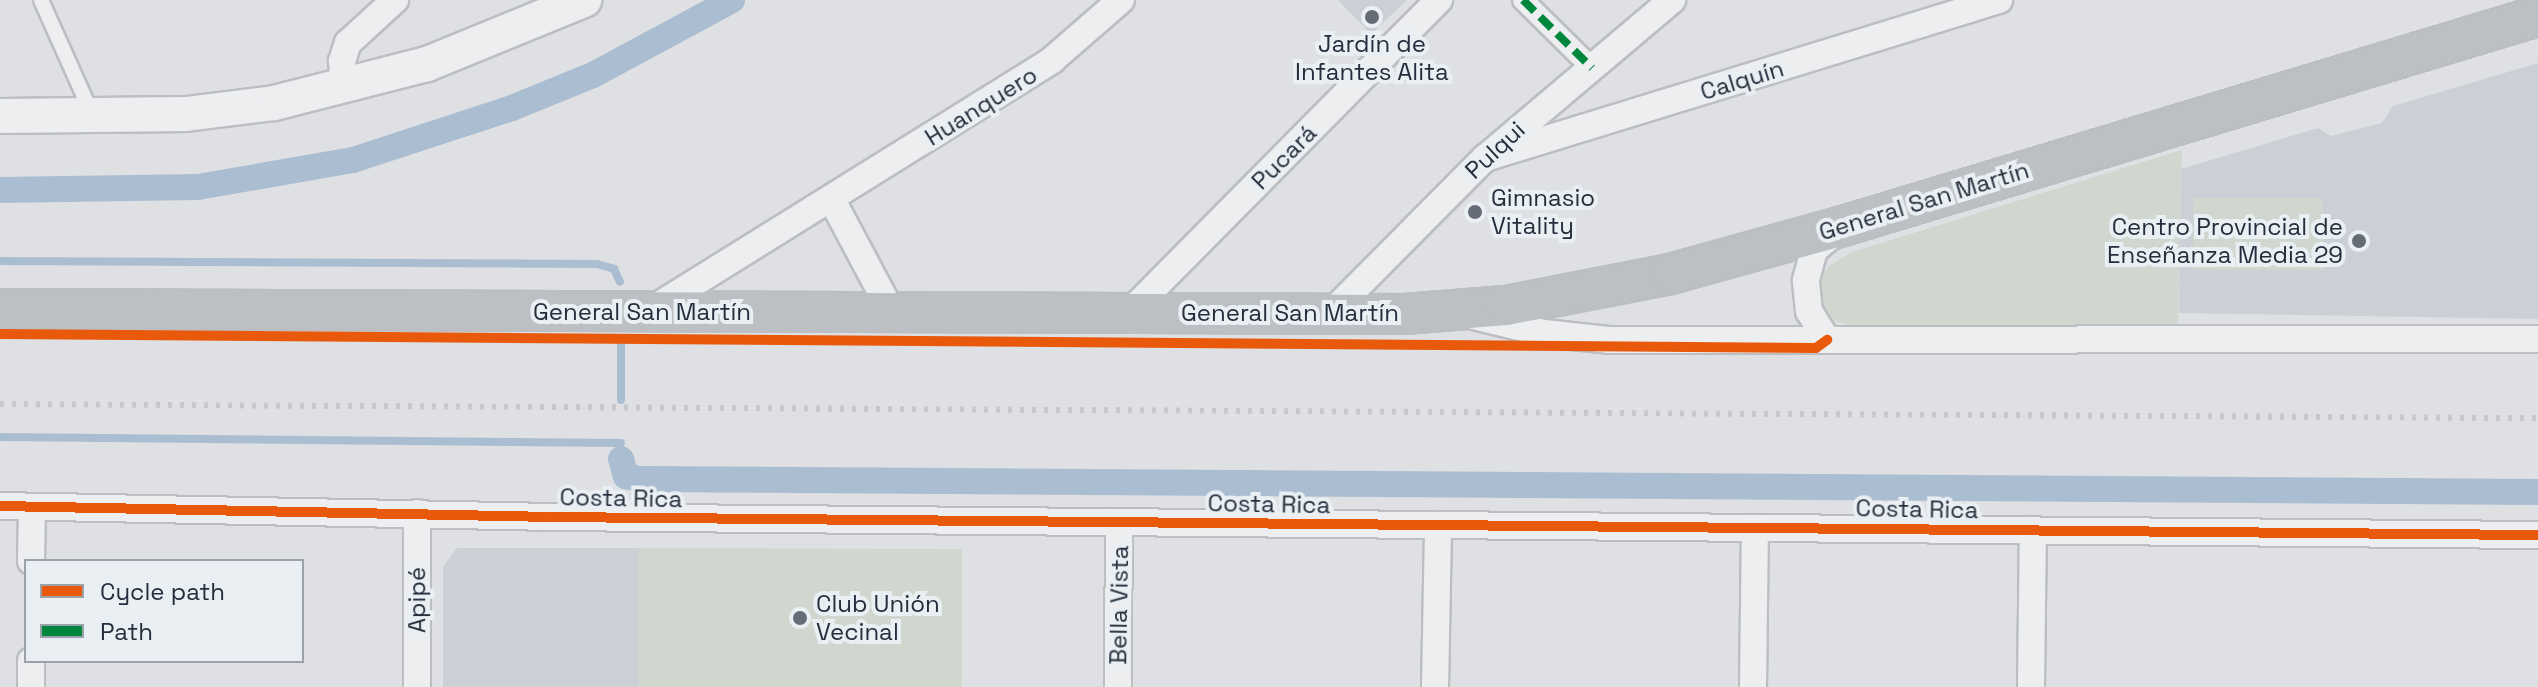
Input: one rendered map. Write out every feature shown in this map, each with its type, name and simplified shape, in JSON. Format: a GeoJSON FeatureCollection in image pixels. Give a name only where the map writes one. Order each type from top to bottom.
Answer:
{"type":"FeatureCollection","features":[{"type":"Feature","properties":{"kind":"main road","name":"General San Martín"},"geometry":{"type":"LineString","coordinates":[[0,309],[1330,314],[1455,311],[1615,287],[1843,226],[2528,11]]}},
{"type":"Feature","properties":{"kind":"street"},"geometry":{"type":"LineString","coordinates":[[345,87],[342,61],[348,43],[395,0]]}},
{"type":"Feature","properties":{"kind":"street"},"geometry":{"type":"LineString","coordinates":[[0,116],[93,116],[228,110],[345,87],[480,45],[584,0]]}},
{"type":"Feature","properties":{"kind":"street","name":"Huanquero"},"geometry":{"type":"LineString","coordinates":[[647,312],[832,200],[1052,60],[1121,0]]}},
{"type":"Feature","properties":{"kind":"street","name":"Pucará"},"geometry":{"type":"LineString","coordinates":[[1129,313],[1439,0]]}},
{"type":"Feature","properties":{"kind":"street"},"geometry":{"type":"LineString","coordinates":[[1523,0],[1592,68]]}},
{"type":"Feature","properties":{"kind":"street","name":"Pulqui"},"geometry":{"type":"LineString","coordinates":[[1330,314],[1485,158],[1672,0]]}},
{"type":"Feature","properties":{"kind":"street","name":"Calquín"},"geometry":{"type":"LineString","coordinates":[[1485,158],[1999,0]]}},
{"type":"Feature","properties":{"kind":"street"},"geometry":{"type":"LineString","coordinates":[[832,200],[892,313]]}},
{"type":"Feature","properties":{"kind":"street"},"geometry":{"type":"LineString","coordinates":[[1827,340],[1809,311],[1806,280],[1814,250],[1843,226]]}},
{"type":"Feature","properties":{"kind":"street"},"geometry":{"type":"LineString","coordinates":[[1455,311],[1578,338],[2538,339]]}},
{"type":"Feature","properties":{"kind":"street","name":"Costa Rica"},"geometry":{"type":"LineString","coordinates":[[0,506],[1119,523],[2538,535]]}},
{"type":"Feature","properties":{"kind":"street"},"geometry":{"type":"LineString","coordinates":[[31,559],[32,507]]}},
{"type":"Feature","properties":{"kind":"street","name":"Apipé"},"geometry":{"type":"LineString","coordinates":[[417,513],[417,687]]}},
{"type":"Feature","properties":{"kind":"street","name":"Bella Vista"},"geometry":{"type":"LineString","coordinates":[[1118,687],[1119,523]]}},
{"type":"Feature","properties":{"kind":"street"},"geometry":{"type":"LineString","coordinates":[[1435,687],[1438,525]]}},
{"type":"Feature","properties":{"kind":"street"},"geometry":{"type":"LineString","coordinates":[[1753,687],[1755,528]]}},
{"type":"Feature","properties":{"kind":"street"},"geometry":{"type":"LineString","coordinates":[[2031,687],[2033,530]]}},
{"type":"Feature","properties":{"kind":"street"},"geometry":{"type":"LineString","coordinates":[[31,663],[31,687]]}},
{"type":"Feature","properties":{"kind":"lane"},"geometry":{"type":"LineString","coordinates":[[41,0],[93,116]]}},
{"type":"Feature","properties":{"kind":"shaded area","name":"Jardín de Infantes Alita"},"geometry":{"type":"Polygon","coordinates":[[[1338,0],[1407,0],[1371,34],[1338,0]]]}},
{"type":"Feature","properties":{"kind":"shaded area","name":"Centro Provincial de Enseñanza Media 29"},"geometry":{"type":"Polygon","coordinates":[[[2538,63],[2538,319],[2179,313],[2181,169],[2318,128],[2331,136],[2382,123],[2393,106],[2538,63]]]}},
{"type":"Feature","properties":{"kind":"shaded area"},"geometry":{"type":"Polygon","coordinates":[[[2182,150],[2178,328],[1856,328],[1835,321],[1821,302],[1822,277],[1829,266],[1852,252],[2182,150]]]}},
{"type":"Feature","properties":{"kind":"shaded area"},"geometry":{"type":"Polygon","coordinates":[[[2193,198],[2323,198],[2323,270],[2193,270],[2193,198]]]}},
{"type":"Feature","properties":{"kind":"shaded area"},"geometry":{"type":"Polygon","coordinates":[[[457,548],[639,548],[639,687],[443,687],[443,567],[457,548]]]}},
{"type":"Feature","properties":{"kind":"shaded area","name":"Club Unión Vecinal"},"geometry":{"type":"Polygon","coordinates":[[[639,548],[962,549],[962,687],[639,687],[639,548]]]}},
{"type":"Feature","properties":{"kind":"waterway"},"geometry":{"type":"LineString","coordinates":[[0,190],[198,187],[353,160],[512,108],[593,75],[732,0]]}},
{"type":"Feature","properties":{"kind":"waterway"},"geometry":{"type":"LineString","coordinates":[[0,261],[597,264],[614,269],[620,282]]}},
{"type":"Feature","properties":{"kind":"waterway"},"geometry":{"type":"LineString","coordinates":[[621,341],[621,400]]}},
{"type":"Feature","properties":{"kind":"waterway"},"geometry":{"type":"LineString","coordinates":[[0,437],[621,443]]}},
{"type":"Feature","properties":{"kind":"waterway"},"geometry":{"type":"LineString","coordinates":[[621,459],[626,476],[639,479],[2538,492]]}},
{"type":"Feature","properties":{"kind":"railway"},"geometry":{"type":"LineString","coordinates":[[0,404],[2538,418]]}},
{"type":"Feature","properties":{"kind":"marked path"},"geometry":{"type":"LineString","coordinates":[[1523,0],[1592,68]]}},
{"type":"Feature","properties":{"kind":"cycle path"},"geometry":{"type":"LineString","coordinates":[[0,334],[1816,348],[1827,340]]}},
{"type":"Feature","properties":{"kind":"cycle path"},"geometry":{"type":"LineString","coordinates":[[0,506],[551,517],[2538,535]]}},
{"type":"Feature","properties":{"kind":"place","name":"Jardín de Infantes Alita"},"geometry":{"type":"Point","coordinates":[1372,17]}},
{"type":"Feature","properties":{"kind":"place","name":"Gimnasio Vitality"},"geometry":{"type":"Point","coordinates":[1475,212]}},
{"type":"Feature","properties":{"kind":"place","name":"Centro Provincial de Enseñanza Media 29"},"geometry":{"type":"Point","coordinates":[2359,241]}},
{"type":"Feature","properties":{"kind":"place","name":"Club Unión Vecinal"},"geometry":{"type":"Point","coordinates":[800,618]}}]}
